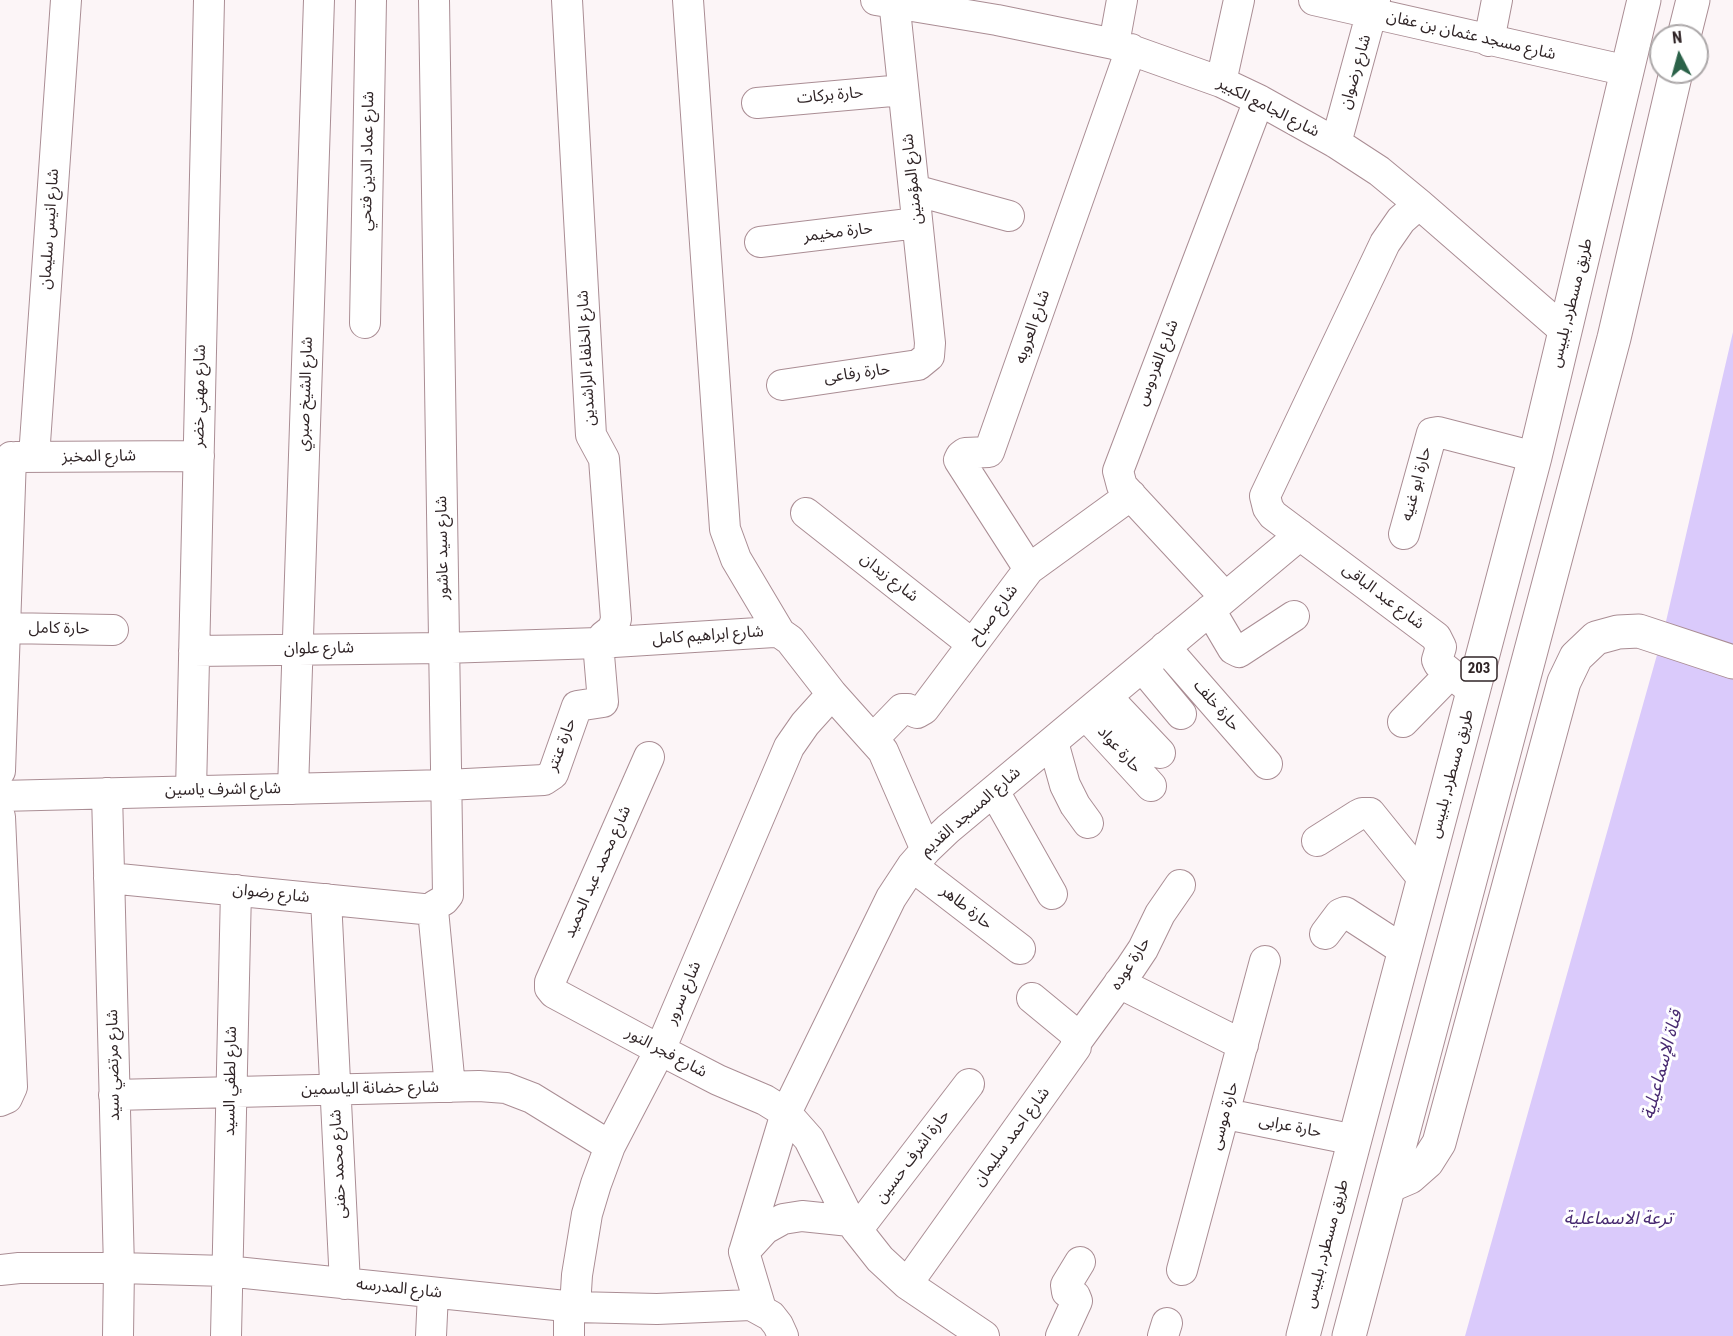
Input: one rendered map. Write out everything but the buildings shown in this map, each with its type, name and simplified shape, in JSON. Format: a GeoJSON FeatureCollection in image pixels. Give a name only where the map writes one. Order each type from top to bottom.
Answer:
{"type":"FeatureCollection","features":[{"type":"Feature","properties":{"kind":"main road","name":"طريق مسطرد, بلبيس"},"geometry":{"type":"LineString","coordinates":[[1303,1336],[1424,880],[1462,683],[1535,457],[1644,0]]}},
{"type":"Feature","properties":{"kind":"main road"},"geometry":{"type":"LineString","coordinates":[[1687,24],[1693,0]]}},
{"type":"Feature","properties":{"kind":"main road","name":"203"},"geometry":{"type":"LineString","coordinates":[[1349,1336],[1614,338],[1673,84]]}},
{"type":"Feature","properties":{"kind":"main road"},"geometry":{"type":"LineString","coordinates":[[1389,1186],[1410,1177],[1427,1162],[1439,1143],[1561,693],[1576,657],[1596,638],[1617,632],[1640,631],[1733,662]]}},
{"type":"Feature","properties":{"kind":"street","name":"شارع انيس سليمان"},"geometry":{"type":"LineString","coordinates":[[0,771],[5,628],[15,457],[66,0]]}},
{"type":"Feature","properties":{"kind":"street","name":"شارع مهني خضر"},"geometry":{"type":"LineString","coordinates":[[191,791],[209,0]]}},
{"type":"Feature","properties":{"kind":"street","name":"شارع الشيخ صبري"},"geometry":{"type":"LineString","coordinates":[[293,789],[319,0]]}},
{"type":"Feature","properties":{"kind":"street","name":"شارع عماد الدين فتحي"},"geometry":{"type":"LineString","coordinates":[[365,323],[371,0]]}},
{"type":"Feature","properties":{"kind":"street","name":"شارع سيد عاشور"},"geometry":{"type":"LineString","coordinates":[[433,910],[434,906],[448,895],[434,0]]}},
{"type":"Feature","properties":{"kind":"street","name":"شارع الخلفاء الراشدين"},"geometry":{"type":"LineString","coordinates":[[567,0],[591,435],[604,459],[616,619],[613,629],[598,644]]}},
{"type":"Feature","properties":{"kind":"street"},"geometry":{"type":"LineString","coordinates":[[688,0],[725,529],[736,559],[780,633]]}},
{"type":"Feature","properties":{"kind":"street"},"geometry":{"type":"LineString","coordinates":[[1122,0],[1122,46]]}},
{"type":"Feature","properties":{"kind":"street"},"geometry":{"type":"LineString","coordinates":[[1221,82],[1239,0]]}},
{"type":"Feature","properties":{"kind":"street","name":"شارع مسجد عثمان بن عفان"},"geometry":{"type":"LineString","coordinates":[[1314,0],[1374,6],[1489,41],[1628,71]]}},
{"type":"Feature","properties":{"kind":"street"},"geometry":{"type":"LineString","coordinates":[[1489,41],[1497,0]]}},
{"type":"Feature","properties":{"kind":"street","name":"شارع الجامع الكبير"},"geometry":{"type":"LineString","coordinates":[[888,1],[999,10],[1122,46],[1221,82],[1259,100],[1336,143],[1379,171],[1565,331]]}},
{"type":"Feature","properties":{"kind":"street","name":"شارع المؤمنين"},"geometry":{"type":"LineString","coordinates":[[888,1],[903,90],[930,343],[929,356]]}},
{"type":"Feature","properties":{"kind":"street","name":"شارع رضوان"},"geometry":{"type":"LineString","coordinates":[[1336,143],[1374,6]]}},
{"type":"Feature","properties":{"kind":"street","name":"شارع العروبه"},"geometry":{"type":"LineString","coordinates":[[1029,569],[959,460],[965,453],[989,452],[1122,46]]}},
{"type":"Feature","properties":{"kind":"street","name":"حارة بركات"},"geometry":{"type":"LineString","coordinates":[[757,103],[903,90]]}},
{"type":"Feature","properties":{"kind":"street","name":"شارع الفردوس"},"geometry":{"type":"LineString","coordinates":[[1259,100],[1119,464],[1119,479],[1122,486],[1217,603],[1233,649],[1239,652],[1294,616]]}},
{"type":"Feature","properties":{"kind":"street"},"geometry":{"type":"LineString","coordinates":[[914,190],[1009,216]]}},
{"type":"Feature","properties":{"kind":"street"},"geometry":{"type":"LineString","coordinates":[[1300,535],[1273,515],[1268,508],[1265,496],[1267,489],[1385,243],[1401,220],[1419,204]]}},
{"type":"Feature","properties":{"kind":"street","name":"حارة مخيمر"},"geometry":{"type":"LineString","coordinates":[[760,242],[917,224]]}},
{"type":"Feature","properties":{"kind":"street","name":"حارة رفاعى"},"geometry":{"type":"LineString","coordinates":[[782,385],[918,365],[929,356]]}},
{"type":"Feature","properties":{"kind":"street","name":"حارة ابو غنيه"},"geometry":{"type":"LineString","coordinates":[[1404,534],[1432,433],[1438,432],[1535,457]]}},
{"type":"Feature","properties":{"kind":"street","name":"شارع المخبز"},"geometry":{"type":"LineString","coordinates":[[15,457],[199,456]]}},
{"type":"Feature","properties":{"kind":"street","name":"شارع صباح"},"geometry":{"type":"LineString","coordinates":[[873,739],[902,709],[917,713],[924,710],[1029,569],[1131,495]]}},
{"type":"Feature","properties":{"kind":"street","name":"شارع زيدان"},"geometry":{"type":"LineString","coordinates":[[806,513],[972,644]]}},
{"type":"Feature","properties":{"kind":"street","name":"شارع المسجد القديم"},"geometry":{"type":"LineString","coordinates":[[744,1252],[786,1113],[891,898],[919,858],[994,791],[1300,535]]}},
{"type":"Feature","properties":{"kind":"street","name":"شارع عبد الباقى"},"geometry":{"type":"LineString","coordinates":[[1300,535],[1436,638],[1441,647],[1437,660],[1439,664],[1462,683]]}},
{"type":"Feature","properties":{"kind":"street","name":"حارة كامل"},"geometry":{"type":"LineString","coordinates":[[5,628],[113,630]]}},
{"type":"Feature","properties":{"kind":"street","name":"شارع ابراهيم كامل"},"geometry":{"type":"LineString","coordinates":[[444,648],[598,644],[780,633],[790,640],[832,694],[883,752],[919,858]]}},
{"type":"Feature","properties":{"kind":"street","name":"حارة عنتر"},"geometry":{"type":"LineString","coordinates":[[447,785],[549,778],[553,774],[577,706],[602,704],[598,644]]}},
{"type":"Feature","properties":{"kind":"street","name":"حارة خلف"},"geometry":{"type":"LineString","coordinates":[[1165,647],[1267,764]]}},
{"type":"Feature","properties":{"kind":"street","name":"شارع علوان"},"geometry":{"type":"LineString","coordinates":[[194,651],[444,648]]}},
{"type":"Feature","properties":{"kind":"street"},"geometry":{"type":"LineString","coordinates":[[1142,667],[1181,714]]}},
{"type":"Feature","properties":{"kind":"street"},"geometry":{"type":"LineString","coordinates":[[1403,722],[1462,683]]}},
{"type":"Feature","properties":{"kind":"street","name":"شارع سرور"},"geometry":{"type":"LineString","coordinates":[[569,1336],[587,1214],[610,1146],[660,1050],[789,747],[805,724],[832,694]]}},
{"type":"Feature","properties":{"kind":"street"},"geometry":{"type":"LineString","coordinates":[[1096,706],[1160,753]]}},
{"type":"Feature","properties":{"kind":"street","name":"حارة عواد"},"geometry":{"type":"LineString","coordinates":[[1096,706],[1151,786]]}},
{"type":"Feature","properties":{"kind":"street"},"geometry":{"type":"LineString","coordinates":[[1053,742],[1065,785],[1075,805],[1088,823]]}},
{"type":"Feature","properties":{"kind":"street","name":"شارع محمد عبد الحميد"},"geometry":{"type":"LineString","coordinates":[[550,988],[550,982],[649,757]]}},
{"type":"Feature","properties":{"kind":"street","name":"شارع اشرف ياسين"},"geometry":{"type":"LineString","coordinates":[[0,796],[447,785]]}},
{"type":"Feature","properties":{"kind":"street"},"geometry":{"type":"LineString","coordinates":[[994,791],[1052,894]]}},
{"type":"Feature","properties":{"kind":"street","name":"شارع مرتضي سيد"},"geometry":{"type":"LineString","coordinates":[[107,793],[119,1268],[118,1336]]}},
{"type":"Feature","properties":{"kind":"street"},"geometry":{"type":"LineString","coordinates":[[1317,841],[1358,815],[1370,813],[1424,880]]}},
{"type":"Feature","properties":{"kind":"street"},"geometry":{"type":"LineString","coordinates":[[0,817],[4,1005],[12,1087],[7,1098],[0,1101]]}},
{"type":"Feature","properties":{"kind":"street","name":"حارة طاهر"},"geometry":{"type":"LineString","coordinates":[[919,858],[1020,949]]}},
{"type":"Feature","properties":{"kind":"street","name":"شارع رضوان"},"geometry":{"type":"LineString","coordinates":[[109,878],[433,910]]}},
{"type":"Feature","properties":{"kind":"street","name":"حارة عوده"},"geometry":{"type":"LineString","coordinates":[[1077,1041],[1143,949],[1160,914],[1180,885]]}},
{"type":"Feature","properties":{"kind":"street","name":"شارع لطفي السيد"},"geometry":{"type":"LineString","coordinates":[[226,1336],[236,890]]}},
{"type":"Feature","properties":{"kind":"street","name":"شارع محمد حفنى"},"geometry":{"type":"LineString","coordinates":[[326,899],[345,1284]]}},
{"type":"Feature","properties":{"kind":"street"},"geometry":{"type":"LineString","coordinates":[[433,910],[450,1087]]}},
{"type":"Feature","properties":{"kind":"street"},"geometry":{"type":"LineString","coordinates":[[1325,934],[1340,914],[1345,912],[1405,951]]}},
{"type":"Feature","properties":{"kind":"street","name":"حارة موسى"},"geometry":{"type":"LineString","coordinates":[[1182,1270],[1226,1114],[1265,961]]}},
{"type":"Feature","properties":{"kind":"street"},"geometry":{"type":"LineString","coordinates":[[1119,983],[1243,1045]]}},
{"type":"Feature","properties":{"kind":"street","name":"شارع فجر النور"},"geometry":{"type":"LineString","coordinates":[[550,988],[554,993],[660,1050],[718,1080],[765,1100],[786,1113]]}},
{"type":"Feature","properties":{"kind":"street"},"geometry":{"type":"LineString","coordinates":[[1032,998],[1072,1031],[1077,1041]]}},
{"type":"Feature","properties":{"kind":"street","name":"شارع احمد سليمان"},"geometry":{"type":"LineString","coordinates":[[907,1284],[1076,1047],[1077,1041]]}},
{"type":"Feature","properties":{"kind":"street","name":"حارة اشرف حسين"},"geometry":{"type":"LineString","coordinates":[[854,1225],[969,1084]]}},
{"type":"Feature","properties":{"kind":"street","name":"شارع حضانة الياسمين"},"geometry":{"type":"LineString","coordinates":[[114,1095],[479,1086],[506,1088],[532,1098],[610,1146]]}},
{"type":"Feature","properties":{"kind":"street"},"geometry":{"type":"LineString","coordinates":[[786,1113],[810,1139],[854,1225],[880,1258],[907,1284],[984,1336]]}},
{"type":"Feature","properties":{"kind":"street","name":"حارة عرابى"},"geometry":{"type":"LineString","coordinates":[[1226,1114],[1355,1140]]}},
{"type":"Feature","properties":{"kind":"street"},"geometry":{"type":"LineString","coordinates":[[783,1336],[778,1324],[761,1309],[744,1252],[765,1229],[783,1219],[802,1216],[854,1225]]}},
{"type":"Feature","properties":{"kind":"street"},"geometry":{"type":"LineString","coordinates":[[1061,1336],[1077,1301],[1075,1296],[1067,1292],[1066,1286],[1080,1262]]}},
{"type":"Feature","properties":{"kind":"street","name":"شارع المدرسه"},"geometry":{"type":"LineString","coordinates":[[0,1270],[119,1268],[226,1271],[572,1307],[657,1309],[739,1304],[761,1309]]}},
{"type":"Feature","properties":{"kind":"street"},"geometry":{"type":"LineString","coordinates":[[431,1336],[433,1293]]}},
{"type":"Feature","properties":{"kind":"water","name":"ترعة الاسماعلية"},"geometry":{"type":"Polygon","coordinates":[[[1733,332],[1733,1336],[1465,1336],[1664,630],[1733,332]]]}},
{"type":"Feature","properties":{"kind":"water label","name":"قناة الإسماعيلية"},"geometry":{"type":"Point","coordinates":[1663,1065]}}]}
